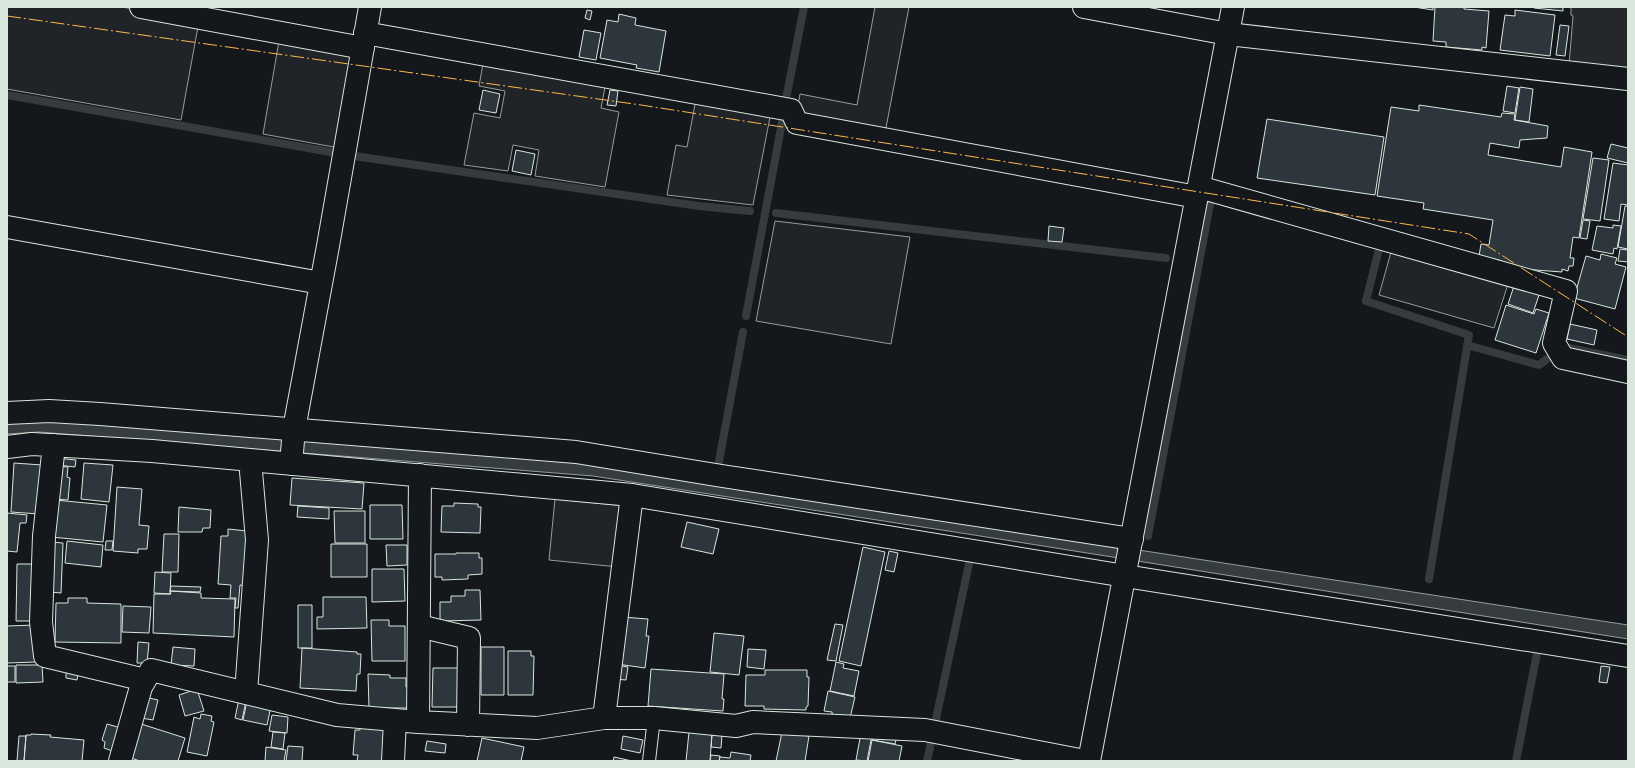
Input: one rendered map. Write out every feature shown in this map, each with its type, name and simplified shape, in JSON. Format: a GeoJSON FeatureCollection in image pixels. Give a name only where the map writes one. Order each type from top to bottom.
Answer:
{"type":"FeatureCollection","features":[{"type":"Feature","properties":{"kind":"street"},"geometry":{"type":"LineString","coordinates":[[141,7],[364,40],[791,110],[797,123],[1198,192],[1566,291],[1554,343],[1563,358],[1628,372]]}},
{"type":"Feature","properties":{"kind":"street"},"geometry":{"type":"LineString","coordinates":[[293,445],[370,7]]}},
{"type":"Feature","properties":{"kind":"street"},"geometry":{"type":"LineString","coordinates":[[1084,7],[1228,34],[1628,79]]}},
{"type":"Feature","properties":{"kind":"street"},"geometry":{"type":"LineString","coordinates":[[1089,761],[1233,7]]}},
{"type":"Feature","properties":{"kind":"street"},"geometry":{"type":"LineString","coordinates":[[7,227],[321,283]]}},
{"type":"Feature","properties":{"kind":"street"},"geometry":{"type":"LineString","coordinates":[[7,413],[49,411],[100,414],[293,445],[420,475],[632,495],[1126,572],[1628,656]]}},
{"type":"Feature","properties":{"kind":"street"},"geometry":{"type":"LineString","coordinates":[[7,447],[32,444],[54,445],[152,451],[250,460],[293,445],[576,452],[1132,541]]}},
{"type":"Feature","properties":{"kind":"street"},"geometry":{"type":"LineString","coordinates":[[54,445],[44,536],[41,622],[45,656],[145,680]]}},
{"type":"Feature","properties":{"kind":"street"},"geometry":{"type":"LineString","coordinates":[[246,693],[257,540],[250,460]]}},
{"type":"Feature","properties":{"kind":"street"},"geometry":{"type":"LineString","coordinates":[[418,722],[420,475]]}},
{"type":"Feature","properties":{"kind":"street"},"geometry":{"type":"LineString","coordinates":[[604,718],[632,495]]}},
{"type":"Feature","properties":{"kind":"street"},"geometry":{"type":"LineString","coordinates":[[419,626],[469,638],[468,725]]}},
{"type":"Feature","properties":{"kind":"street"},"geometry":{"type":"LineString","coordinates":[[120,761],[141,687],[151,670],[337,715],[418,722],[537,728],[604,718],[654,718],[736,726],[753,722],[933,731],[1086,761]]}},
{"type":"Feature","properties":{"kind":"street"},"geometry":{"type":"LineString","coordinates":[[393,761],[395,720]]}},
{"type":"Feature","properties":{"kind":"lane"},"geometry":{"type":"LineString","coordinates":[[649,761],[654,718]]}},
{"type":"Feature","properties":{"kind":"shaded area"},"geometry":{"type":"Polygon","coordinates":[[[7,7],[122,7],[199,21],[181,120],[7,89],[7,7]]]}},
{"type":"Feature","properties":{"kind":"shaded area"},"geometry":{"type":"Polygon","coordinates":[[[875,7],[909,7],[885,133],[797,111],[800,94],[857,105],[875,7]]]}},
{"type":"Feature","properties":{"kind":"shaded area"},"geometry":{"type":"Polygon","coordinates":[[[1571,7],[1628,7],[1628,70],[1569,65],[1573,16],[1571,15],[1571,7]]]}},
{"type":"Feature","properties":{"kind":"shaded area"},"geometry":{"type":"Polygon","coordinates":[[[280,35],[357,55],[339,148],[263,134],[280,35]]]}},
{"type":"Feature","properties":{"kind":"shaded area"},"geometry":{"type":"Polygon","coordinates":[[[484,58],[606,82],[601,108],[619,112],[605,187],[535,176],[539,150],[513,145],[508,171],[464,165],[474,113],[500,118],[505,91],[479,86],[484,58]]]}},
{"type":"Feature","properties":{"kind":"shaded area"},"geometry":{"type":"Polygon","coordinates":[[[696,99],[771,112],[753,205],[667,195],[676,145],[687,147],[696,99]]]}},
{"type":"Feature","properties":{"kind":"shaded area"},"geometry":{"type":"Polygon","coordinates":[[[775,221],[910,237],[891,344],[756,321],[775,221]]]}},
{"type":"Feature","properties":{"kind":"shaded area"},"geometry":{"type":"Polygon","coordinates":[[[1391,252],[1508,284],[1494,328],[1379,295],[1391,252]]]}},
{"type":"Feature","properties":{"kind":"shaded area"},"geometry":{"type":"Polygon","coordinates":[[[58,418],[575,457],[1145,551],[1628,625],[1628,639],[593,476],[39,432],[7,434],[7,419],[58,418]]]}},
{"type":"Feature","properties":{"kind":"shaded area"},"geometry":{"type":"Polygon","coordinates":[[[555,499],[626,506],[618,567],[549,560],[555,499]]]}},
{"type":"Feature","properties":{"kind":"building"},"geometry":{"type":"Polygon","coordinates":[[[1414,7],[1433,7],[1433,10],[1414,7]]]}},
{"type":"Feature","properties":{"kind":"building"},"geometry":{"type":"Polygon","coordinates":[[[1435,7],[1464,7],[1464,9],[1489,11],[1486,48],[1482,47],[1482,50],[1446,47],[1446,42],[1433,41],[1435,7]]]}},
{"type":"Feature","properties":{"kind":"building"},"geometry":{"type":"Polygon","coordinates":[[[1563,7],[1563,11],[1534,8],[1563,7]]]}},
{"type":"Feature","properties":{"kind":"building"},"geometry":{"type":"Polygon","coordinates":[[[587,10],[592,11],[590,20],[585,18],[587,10]]]}},
{"type":"Feature","properties":{"kind":"building"},"geometry":{"type":"Polygon","coordinates":[[[1515,10],[1555,15],[1550,56],[1500,50],[1505,15],[1515,16],[1515,10]]]}},
{"type":"Feature","properties":{"kind":"building"},"geometry":{"type":"Polygon","coordinates":[[[619,14],[636,18],[635,25],[666,31],[659,72],[636,68],[637,65],[600,58],[607,20],[618,22],[619,14]]]}},
{"type":"Feature","properties":{"kind":"building"},"geometry":{"type":"Polygon","coordinates":[[[1560,25],[1569,26],[1565,56],[1556,55],[1560,25]]]}},
{"type":"Feature","properties":{"kind":"building"},"geometry":{"type":"Polygon","coordinates":[[[584,30],[601,33],[596,60],[579,57],[584,30]]]}},
{"type":"Feature","properties":{"kind":"building"},"geometry":{"type":"Polygon","coordinates":[[[1507,86],[1519,88],[1515,113],[1503,111],[1507,86]]]}},
{"type":"Feature","properties":{"kind":"building"},"geometry":{"type":"Polygon","coordinates":[[[1520,87],[1533,89],[1529,122],[1515,120],[1520,87]]]}},
{"type":"Feature","properties":{"kind":"building"},"geometry":{"type":"Polygon","coordinates":[[[483,90],[500,94],[496,113],[479,110],[483,90]]]}},
{"type":"Feature","properties":{"kind":"building"},"geometry":{"type":"Polygon","coordinates":[[[610,90],[618,91],[616,106],[607,105],[610,90]]]}},
{"type":"Feature","properties":{"kind":"building"},"geometry":{"type":"Polygon","coordinates":[[[1419,105],[1501,117],[1502,113],[1515,114],[1514,120],[1548,126],[1547,138],[1520,140],[1519,148],[1490,143],[1488,155],[1561,167],[1564,147],[1592,152],[1579,238],[1573,237],[1570,258],[1574,258],[1573,266],[1569,266],[1568,271],[1562,269],[1562,272],[1522,269],[1499,260],[1479,256],[1481,244],[1489,245],[1493,220],[1423,209],[1424,203],[1377,196],[1391,107],[1419,111],[1419,105]]]}},
{"type":"Feature","properties":{"kind":"building"},"geometry":{"type":"Polygon","coordinates":[[[1267,119],[1384,137],[1375,195],[1257,178],[1267,119]]]}},
{"type":"Feature","properties":{"kind":"building"},"geometry":{"type":"Polygon","coordinates":[[[1611,144],[1628,148],[1628,163],[1607,158],[1611,144]]]}},
{"type":"Feature","properties":{"kind":"building"},"geometry":{"type":"Polygon","coordinates":[[[516,150],[535,154],[531,175],[512,171],[516,150]]]}},
{"type":"Feature","properties":{"kind":"building"},"geometry":{"type":"Polygon","coordinates":[[[1593,158],[1609,160],[1600,221],[1583,219],[1593,158]]]}},
{"type":"Feature","properties":{"kind":"building"},"geometry":{"type":"Polygon","coordinates":[[[1613,163],[1628,165],[1628,205],[1621,204],[1619,221],[1604,219],[1613,163]]]}},
{"type":"Feature","properties":{"kind":"building"},"geometry":{"type":"Polygon","coordinates":[[[1625,206],[1628,206],[1628,249],[1618,247],[1625,206]]]}},
{"type":"Feature","properties":{"kind":"building"},"geometry":{"type":"Polygon","coordinates":[[[1583,220],[1590,221],[1587,239],[1580,238],[1583,220]]]}},
{"type":"Feature","properties":{"kind":"building"},"geometry":{"type":"Polygon","coordinates":[[[1613,225],[1621,226],[1617,249],[1614,248],[1613,254],[1592,250],[1597,226],[1613,228],[1613,225]]]}},
{"type":"Feature","properties":{"kind":"building"},"geometry":{"type":"Polygon","coordinates":[[[1049,226],[1064,228],[1062,242],[1048,241],[1049,226]]]}},
{"type":"Feature","properties":{"kind":"building"},"geometry":{"type":"Polygon","coordinates":[[[1620,249],[1628,250],[1628,262],[1618,261],[1620,249]]]}},
{"type":"Feature","properties":{"kind":"building"},"geometry":{"type":"Polygon","coordinates":[[[1601,254],[1617,258],[1615,264],[1626,267],[1615,309],[1574,298],[1586,256],[1600,260],[1601,254]]]}},
{"type":"Feature","properties":{"kind":"building"},"geometry":{"type":"Polygon","coordinates":[[[1514,286],[1539,295],[1533,313],[1508,304],[1514,286]]]}},
{"type":"Feature","properties":{"kind":"building"},"geometry":{"type":"Polygon","coordinates":[[[1506,305],[1534,314],[1536,309],[1549,313],[1536,353],[1495,340],[1506,305]]]}},
{"type":"Feature","properties":{"kind":"building"},"geometry":{"type":"Polygon","coordinates":[[[1570,324],[1597,330],[1594,345],[1567,339],[1570,324]]]}},
{"type":"Feature","properties":{"kind":"building"},"geometry":{"type":"Polygon","coordinates":[[[57,458],[76,460],[75,467],[57,465],[57,458]]]}},
{"type":"Feature","properties":{"kind":"building"},"geometry":{"type":"Polygon","coordinates":[[[14,463],[42,465],[39,514],[11,512],[14,463]]]}},
{"type":"Feature","properties":{"kind":"building"},"geometry":{"type":"Polygon","coordinates":[[[84,463],[113,465],[109,502],[81,499],[84,463]]]}},
{"type":"Feature","properties":{"kind":"building"},"geometry":{"type":"Polygon","coordinates":[[[58,466],[68,467],[67,477],[70,478],[68,500],[55,499],[58,466]]]}},
{"type":"Feature","properties":{"kind":"building"},"geometry":{"type":"Polygon","coordinates":[[[292,478],[364,483],[362,509],[290,505],[292,478]]]}},
{"type":"Feature","properties":{"kind":"building"},"geometry":{"type":"Polygon","coordinates":[[[117,487],[142,489],[139,525],[149,526],[147,549],[138,549],[138,553],[113,551],[117,487]]]}},
{"type":"Feature","properties":{"kind":"building"},"geometry":{"type":"Polygon","coordinates":[[[55,500],[107,505],[103,542],[51,537],[55,500]]]}},
{"type":"Feature","properties":{"kind":"building"},"geometry":{"type":"Polygon","coordinates":[[[454,503],[478,504],[478,507],[481,507],[480,533],[441,532],[442,506],[454,506],[454,503]]]}},
{"type":"Feature","properties":{"kind":"building"},"geometry":{"type":"Polygon","coordinates":[[[370,505],[402,505],[403,539],[370,539],[370,505]]]}},
{"type":"Feature","properties":{"kind":"building"},"geometry":{"type":"Polygon","coordinates":[[[298,506],[329,508],[329,519],[297,517],[298,506]]]}},
{"type":"Feature","properties":{"kind":"building"},"geometry":{"type":"Polygon","coordinates":[[[179,507],[211,510],[210,528],[203,528],[202,532],[178,532],[179,507]]]}},
{"type":"Feature","properties":{"kind":"building"},"geometry":{"type":"Polygon","coordinates":[[[334,511],[365,511],[365,543],[335,543],[334,511]]]}},
{"type":"Feature","properties":{"kind":"building"},"geometry":{"type":"Polygon","coordinates":[[[7,513],[27,515],[26,523],[20,523],[17,552],[7,551],[7,513]]]}},
{"type":"Feature","properties":{"kind":"building"},"geometry":{"type":"Polygon","coordinates":[[[687,522],[719,529],[713,554],[681,547],[687,522]]]}},
{"type":"Feature","properties":{"kind":"building"},"geometry":{"type":"Polygon","coordinates":[[[228,529],[247,531],[246,586],[240,585],[238,608],[235,608],[236,598],[230,598],[231,585],[218,584],[221,536],[228,536],[228,529]]]}},
{"type":"Feature","properties":{"kind":"building"},"geometry":{"type":"Polygon","coordinates":[[[164,534],[179,534],[178,572],[162,572],[164,534]]]}},
{"type":"Feature","properties":{"kind":"building"},"geometry":{"type":"Polygon","coordinates":[[[67,541],[103,545],[101,567],[65,563],[67,541]]]}},
{"type":"Feature","properties":{"kind":"building"},"geometry":{"type":"Polygon","coordinates":[[[106,541],[113,541],[112,550],[105,550],[106,541]]]}},
{"type":"Feature","properties":{"kind":"building"},"geometry":{"type":"Polygon","coordinates":[[[51,542],[63,543],[61,593],[49,592],[51,542]]]}},
{"type":"Feature","properties":{"kind":"building"},"geometry":{"type":"Polygon","coordinates":[[[331,544],[367,544],[367,577],[331,577],[331,544]]]}},
{"type":"Feature","properties":{"kind":"building"},"geometry":{"type":"Polygon","coordinates":[[[386,545],[407,545],[407,565],[387,566],[386,545]]]}},
{"type":"Feature","properties":{"kind":"building"},"geometry":{"type":"Polygon","coordinates":[[[863,547],[885,552],[861,666],[839,661],[863,547]]]}},
{"type":"Feature","properties":{"kind":"building"},"geometry":{"type":"Polygon","coordinates":[[[889,551],[898,553],[894,572],[885,570],[889,551]]]}},
{"type":"Feature","properties":{"kind":"building"},"geometry":{"type":"Polygon","coordinates":[[[479,553],[479,558],[482,558],[482,574],[468,575],[468,579],[442,580],[442,577],[435,577],[435,554],[479,553]]]}},
{"type":"Feature","properties":{"kind":"building"},"geometry":{"type":"Polygon","coordinates":[[[17,564],[37,564],[35,621],[16,621],[17,564]]]}},
{"type":"Feature","properties":{"kind":"building"},"geometry":{"type":"Polygon","coordinates":[[[372,569],[404,569],[405,601],[372,602],[372,569]]]}},
{"type":"Feature","properties":{"kind":"building"},"geometry":{"type":"Polygon","coordinates":[[[155,572],[171,573],[170,594],[154,593],[155,572]]]}},
{"type":"Feature","properties":{"kind":"building"},"geometry":{"type":"Polygon","coordinates":[[[171,586],[201,587],[200,592],[170,591],[171,586]]]}},
{"type":"Feature","properties":{"kind":"building"},"geometry":{"type":"Polygon","coordinates":[[[465,590],[480,590],[481,620],[440,621],[440,602],[451,602],[451,596],[465,596],[465,590]]]}},
{"type":"Feature","properties":{"kind":"building"},"geometry":{"type":"Polygon","coordinates":[[[170,591],[201,593],[201,598],[235,599],[234,637],[153,633],[154,594],[171,594],[170,591]]]}},
{"type":"Feature","properties":{"kind":"building"},"geometry":{"type":"Polygon","coordinates":[[[323,597],[366,597],[367,628],[317,629],[317,617],[323,617],[323,597]]]}},
{"type":"Feature","properties":{"kind":"building"},"geometry":{"type":"Polygon","coordinates":[[[68,598],[87,598],[87,603],[121,604],[121,643],[55,642],[56,603],[68,603],[68,598]]]}},
{"type":"Feature","properties":{"kind":"building"},"geometry":{"type":"Polygon","coordinates":[[[298,605],[312,605],[312,648],[298,648],[298,605]]]}},
{"type":"Feature","properties":{"kind":"building"},"geometry":{"type":"Polygon","coordinates":[[[123,606],[151,607],[149,633],[122,632],[123,606]]]}},
{"type":"Feature","properties":{"kind":"building"},"geometry":{"type":"Polygon","coordinates":[[[622,617],[648,619],[646,636],[649,636],[645,668],[617,664],[622,617]]]}},
{"type":"Feature","properties":{"kind":"building"},"geometry":{"type":"Polygon","coordinates":[[[371,620],[389,620],[389,626],[405,626],[405,661],[372,661],[371,620]]]}},
{"type":"Feature","properties":{"kind":"building"},"geometry":{"type":"Polygon","coordinates":[[[835,624],[843,625],[836,661],[827,660],[835,624]]]}},
{"type":"Feature","properties":{"kind":"building"},"geometry":{"type":"Polygon","coordinates":[[[35,625],[36,662],[7,663],[7,626],[35,625]]]}},
{"type":"Feature","properties":{"kind":"building"},"geometry":{"type":"Polygon","coordinates":[[[714,633],[744,636],[739,675],[710,672],[714,633]]]}},
{"type":"Feature","properties":{"kind":"building"},"geometry":{"type":"Polygon","coordinates":[[[138,642],[149,643],[147,663],[137,663],[138,642]]]}},
{"type":"Feature","properties":{"kind":"building"},"geometry":{"type":"Polygon","coordinates":[[[173,647],[195,649],[194,666],[171,665],[173,647]]]}},
{"type":"Feature","properties":{"kind":"building"},"geometry":{"type":"Polygon","coordinates":[[[481,647],[504,647],[504,695],[481,695],[481,647]]]}},
{"type":"Feature","properties":{"kind":"building"},"geometry":{"type":"Polygon","coordinates":[[[302,648],[357,652],[357,654],[361,654],[360,674],[357,674],[356,691],[300,688],[302,648]]]}},
{"type":"Feature","properties":{"kind":"building"},"geometry":{"type":"Polygon","coordinates":[[[748,649],[766,650],[764,669],[747,667],[748,649]]]}},
{"type":"Feature","properties":{"kind":"building"},"geometry":{"type":"Polygon","coordinates":[[[508,651],[531,651],[531,656],[534,656],[533,695],[508,695],[508,651]]]}},
{"type":"Feature","properties":{"kind":"building"},"geometry":{"type":"Polygon","coordinates":[[[836,662],[844,664],[843,668],[859,671],[854,696],[830,691],[836,662]]]}},
{"type":"Feature","properties":{"kind":"building"},"geometry":{"type":"Polygon","coordinates":[[[16,665],[42,665],[43,682],[16,683],[16,665]]]}},
{"type":"Feature","properties":{"kind":"building"},"geometry":{"type":"Polygon","coordinates":[[[616,665],[628,667],[626,680],[614,679],[616,665]]]}},
{"type":"Feature","properties":{"kind":"building"},"geometry":{"type":"Polygon","coordinates":[[[7,666],[15,666],[15,682],[7,682],[7,666]]]}},
{"type":"Feature","properties":{"kind":"building"},"geometry":{"type":"Polygon","coordinates":[[[1601,666],[1610,667],[1607,683],[1599,682],[1601,666]]]}},
{"type":"Feature","properties":{"kind":"building"},"geometry":{"type":"Polygon","coordinates":[[[433,668],[461,668],[461,707],[432,707],[433,668]]]}},
{"type":"Feature","properties":{"kind":"building"},"geometry":{"type":"Polygon","coordinates":[[[651,669],[724,674],[722,699],[724,699],[723,711],[648,706],[651,669]]]}},
{"type":"Feature","properties":{"kind":"building"},"geometry":{"type":"Polygon","coordinates":[[[765,670],[807,670],[807,677],[809,677],[808,706],[806,707],[806,710],[764,709],[764,706],[745,706],[746,675],[765,675],[765,670]]]}},
{"type":"Feature","properties":{"kind":"building"},"geometry":{"type":"Polygon","coordinates":[[[66,672],[78,674],[77,680],[66,678],[66,672]]]}},
{"type":"Feature","properties":{"kind":"building"},"geometry":{"type":"Polygon","coordinates":[[[368,674],[390,675],[390,678],[406,678],[406,687],[410,687],[410,708],[369,708],[368,674]]]}},
{"type":"Feature","properties":{"kind":"building"},"geometry":{"type":"Polygon","coordinates":[[[197,689],[204,711],[185,716],[179,695],[197,689]]]}},
{"type":"Feature","properties":{"kind":"building"},"geometry":{"type":"Polygon","coordinates":[[[828,691],[855,697],[850,718],[824,711],[828,691]]]}},
{"type":"Feature","properties":{"kind":"building"},"geometry":{"type":"Polygon","coordinates":[[[145,697],[158,700],[153,720],[141,718],[145,697]]]}},
{"type":"Feature","properties":{"kind":"building"},"geometry":{"type":"Polygon","coordinates":[[[239,699],[246,701],[242,720],[235,718],[239,699]]]}},
{"type":"Feature","properties":{"kind":"building"},"geometry":{"type":"Polygon","coordinates":[[[247,701],[271,706],[267,725],[243,720],[247,701]]]}},
{"type":"Feature","properties":{"kind":"building"},"geometry":{"type":"Polygon","coordinates":[[[201,714],[212,716],[211,721],[214,722],[207,756],[187,752],[194,717],[200,719],[201,714]]]}},
{"type":"Feature","properties":{"kind":"building"},"geometry":{"type":"Polygon","coordinates":[[[272,715],[288,717],[287,733],[269,731],[272,715]]]}},
{"type":"Feature","properties":{"kind":"building"},"geometry":{"type":"Polygon","coordinates":[[[138,723],[185,738],[178,761],[140,761],[128,757],[138,723]]]}},
{"type":"Feature","properties":{"kind":"building"},"geometry":{"type":"Polygon","coordinates":[[[107,724],[121,728],[115,752],[104,748],[105,742],[102,740],[107,724]]]}},
{"type":"Feature","properties":{"kind":"building"},"geometry":{"type":"Polygon","coordinates":[[[360,725],[386,727],[383,761],[357,761],[358,755],[353,755],[355,730],[360,730],[360,725]]]}},
{"type":"Feature","properties":{"kind":"building"},"geometry":{"type":"Polygon","coordinates":[[[273,732],[285,733],[283,749],[271,747],[273,732]]]}},
{"type":"Feature","properties":{"kind":"building"},"geometry":{"type":"Polygon","coordinates":[[[689,732],[712,734],[710,761],[686,761],[689,732]]]}},
{"type":"Feature","properties":{"kind":"building"},"geometry":{"type":"Polygon","coordinates":[[[782,732],[809,736],[805,761],[776,761],[782,732]]]}},
{"type":"Feature","properties":{"kind":"building"},"geometry":{"type":"Polygon","coordinates":[[[861,733],[872,735],[867,761],[856,760],[861,733]]]}},
{"type":"Feature","properties":{"kind":"building"},"geometry":{"type":"Polygon","coordinates":[[[712,734],[722,735],[721,748],[711,747],[712,734]]]}},
{"type":"Feature","properties":{"kind":"building"},"geometry":{"type":"Polygon","coordinates":[[[872,734],[897,736],[895,744],[872,740],[872,734]]]}},
{"type":"Feature","properties":{"kind":"building"},"geometry":{"type":"Polygon","coordinates":[[[26,735],[51,735],[50,737],[84,740],[82,761],[24,761],[26,735]]]}},
{"type":"Feature","properties":{"kind":"building"},"geometry":{"type":"Polygon","coordinates":[[[19,736],[26,736],[24,761],[17,761],[19,736]]]}},
{"type":"Feature","properties":{"kind":"building"},"geometry":{"type":"Polygon","coordinates":[[[623,736],[643,740],[640,753],[621,749],[623,736]]]}},
{"type":"Feature","properties":{"kind":"building"},"geometry":{"type":"Polygon","coordinates":[[[482,738],[524,747],[521,761],[477,761],[482,738]]]}},
{"type":"Feature","properties":{"kind":"building"},"geometry":{"type":"Polygon","coordinates":[[[872,740],[902,746],[899,761],[868,761],[872,740]]]}},
{"type":"Feature","properties":{"kind":"building"},"geometry":{"type":"Polygon","coordinates":[[[427,741],[446,744],[445,753],[425,751],[427,741]]]}},
{"type":"Feature","properties":{"kind":"building"},"geometry":{"type":"Polygon","coordinates":[[[288,746],[303,747],[302,761],[286,761],[288,746]]]}},
{"type":"Feature","properties":{"kind":"building"},"geometry":{"type":"Polygon","coordinates":[[[266,747],[286,750],[284,761],[265,761],[266,747]]]}},
{"type":"Feature","properties":{"kind":"building"},"geometry":{"type":"Polygon","coordinates":[[[731,752],[751,755],[750,761],[719,761],[720,757],[730,758],[731,752]]]}},
{"type":"Feature","properties":{"kind":"building"},"geometry":{"type":"Polygon","coordinates":[[[711,755],[720,756],[719,761],[710,761],[711,755]]]}},
{"type":"Feature","properties":{"kind":"building"},"geometry":{"type":"Polygon","coordinates":[[[614,757],[632,761],[613,761],[614,757]]]}},
{"type":"Feature","properties":{"kind":"waterway"},"geometry":{"type":"LineString","coordinates":[[786,99],[804,7]]}},
{"type":"Feature","properties":{"kind":"waterway"},"geometry":{"type":"LineString","coordinates":[[7,95],[336,153]]}},
{"type":"Feature","properties":{"kind":"waterway"},"geometry":{"type":"LineString","coordinates":[[746,316],[783,117]]}},
{"type":"Feature","properties":{"kind":"waterway"},"geometry":{"type":"LineString","coordinates":[[354,156],[699,206],[750,211]]}},
{"type":"Feature","properties":{"kind":"waterway"},"geometry":{"type":"LineString","coordinates":[[1148,536],[1210,204]]}},
{"type":"Feature","properties":{"kind":"waterway"},"geometry":{"type":"LineString","coordinates":[[776,213],[1166,258]]}},
{"type":"Feature","properties":{"kind":"waterway"},"geometry":{"type":"LineString","coordinates":[[1379,249],[1366,301],[1469,335],[1429,579]]}},
{"type":"Feature","properties":{"kind":"waterway"},"geometry":{"type":"LineString","coordinates":[[719,461],[743,332]]}},
{"type":"Feature","properties":{"kind":"waterway"},"geometry":{"type":"LineString","coordinates":[[1467,345],[1539,365],[1547,359]]}},
{"type":"Feature","properties":{"kind":"waterway"},"geometry":{"type":"LineString","coordinates":[[1569,348],[1628,360]]}},
{"type":"Feature","properties":{"kind":"waterway"},"geometry":{"type":"LineString","coordinates":[[927,761],[970,559]]}},
{"type":"Feature","properties":{"kind":"waterway"},"geometry":{"type":"LineString","coordinates":[[1516,761],[1537,653]]}},
{"type":"Feature","properties":{"kind":"power"},"geometry":{"type":"LineString","coordinates":[[7,16],[641,105],[1469,234],[1628,337]]}}]}
